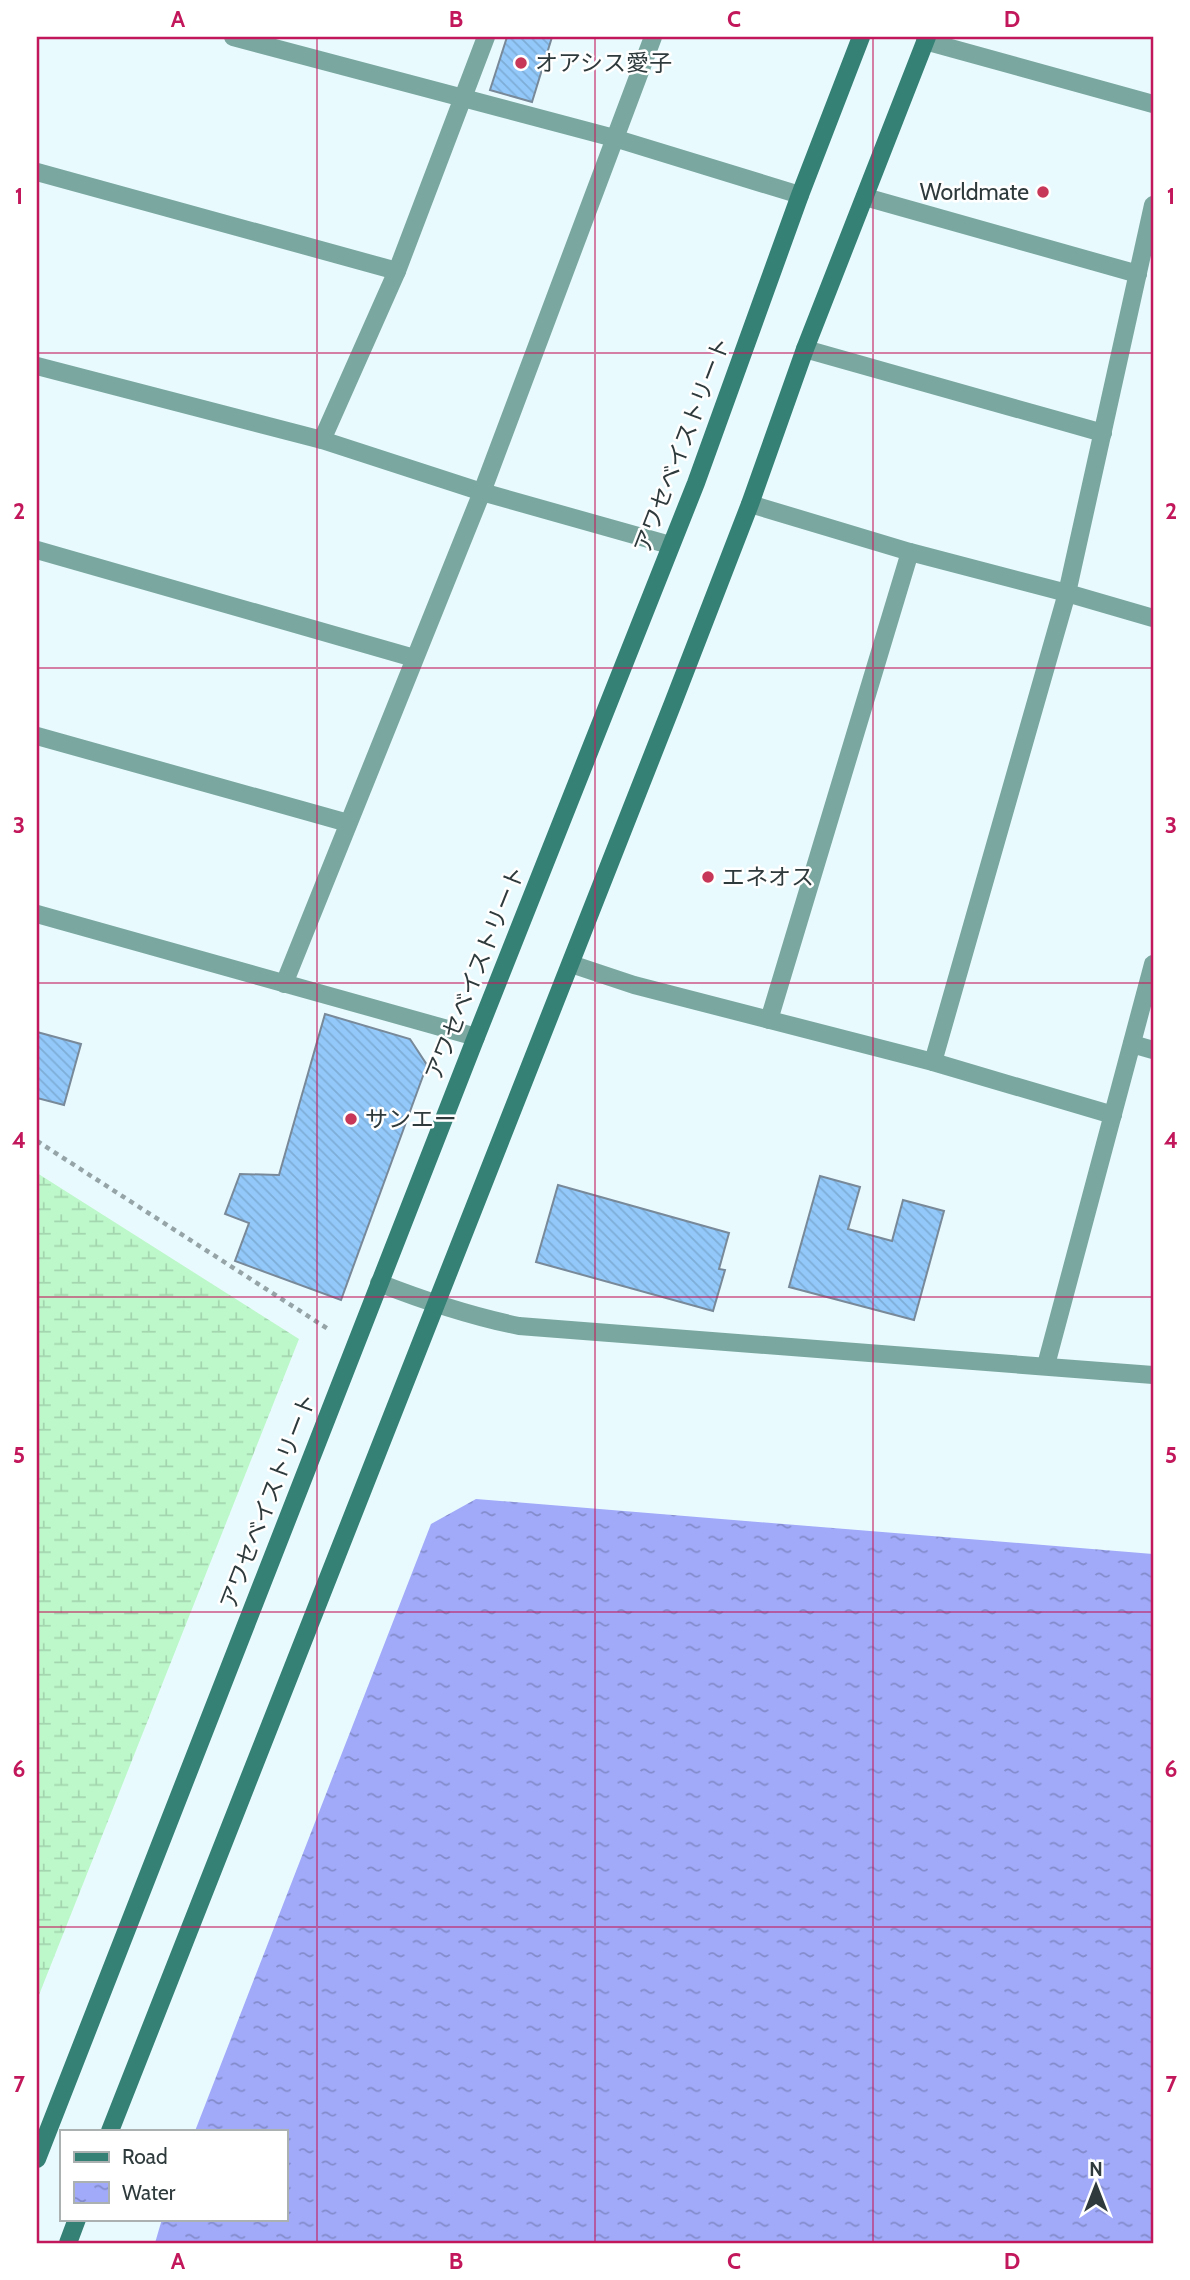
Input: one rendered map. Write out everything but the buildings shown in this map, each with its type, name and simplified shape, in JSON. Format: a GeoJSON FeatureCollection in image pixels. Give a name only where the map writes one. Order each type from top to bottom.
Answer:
{"type":"FeatureCollection","features":[{"type":"Feature","properties":{"kind":"main road","name":"アワセベイストリート"},"geometry":{"type":"LineString","coordinates":[[37,2160],[379,1283],[696,483],[800,195],[861,37]]}},
{"type":"Feature","properties":{"kind":"main road"},"geometry":{"type":"LineString","coordinates":[[110,2130],[571,964],[750,504],[805,349],[926,39]]}},
{"type":"Feature","properties":{"kind":"main road"},"geometry":{"type":"LineString","coordinates":[[68,2243],[77,2220]]}},
{"type":"Feature","properties":{"kind":"street"},"geometry":{"type":"LineString","coordinates":[[233,37],[614,138],[800,195]]}},
{"type":"Feature","properties":{"kind":"street"},"geometry":{"type":"LineString","coordinates":[[322,440],[397,271],[486,37]]}},
{"type":"Feature","properties":{"kind":"street"},"geometry":{"type":"LineString","coordinates":[[285,984],[482,492],[653,37]]}},
{"type":"Feature","properties":{"kind":"street"},"geometry":{"type":"LineString","coordinates":[[926,39],[1153,104]]}},
{"type":"Feature","properties":{"kind":"street"},"geometry":{"type":"LineString","coordinates":[[37,172],[397,271]]}},
{"type":"Feature","properties":{"kind":"street"},"geometry":{"type":"LineString","coordinates":[[865,197],[1138,274]]}},
{"type":"Feature","properties":{"kind":"street"},"geometry":{"type":"LineString","coordinates":[[933,1062],[1068,593],[1153,205]]}},
{"type":"Feature","properties":{"kind":"street"},"geometry":{"type":"LineString","coordinates":[[805,349],[1103,433]]}},
{"type":"Feature","properties":{"kind":"street"},"geometry":{"type":"LineString","coordinates":[[37,366],[322,440],[482,492],[670,545]]}},
{"type":"Feature","properties":{"kind":"street"},"geometry":{"type":"LineString","coordinates":[[750,504],[910,552],[1153,618]]}},
{"type":"Feature","properties":{"kind":"street"},"geometry":{"type":"LineString","coordinates":[[37,550],[414,658]]}},
{"type":"Feature","properties":{"kind":"street"},"geometry":{"type":"LineString","coordinates":[[769,1020],[910,552]]}},
{"type":"Feature","properties":{"kind":"street"},"geometry":{"type":"LineString","coordinates":[[37,736],[348,823]]}},
{"type":"Feature","properties":{"kind":"street"},"geometry":{"type":"LineString","coordinates":[[37,914],[476,1037]]}},
{"type":"Feature","properties":{"kind":"street"},"geometry":{"type":"LineString","coordinates":[[571,964],[634,985],[933,1062],[1112,1115]]}},
{"type":"Feature","properties":{"kind":"street"},"geometry":{"type":"LineString","coordinates":[[1046,1365],[1153,964]]}},
{"type":"Feature","properties":{"kind":"street"},"geometry":{"type":"LineString","coordinates":[[1132,1044],[1153,1051]]}},
{"type":"Feature","properties":{"kind":"street"},"geometry":{"type":"LineString","coordinates":[[379,1283],[436,1305],[519,1326],[1153,1375]]}},
{"type":"Feature","properties":{"kind":"path"},"geometry":{"type":"LineString","coordinates":[[37,1141],[328,1329]]}},
{"type":"Feature","properties":{"kind":"green space"},"geometry":{"type":"Polygon","coordinates":[[[37,1173],[299,1339],[37,2000],[37,1173]]]}},
{"type":"Feature","properties":{"kind":"water"},"geometry":{"type":"Polygon","coordinates":[[[476,1499],[1153,1554],[1153,2243],[155,2243],[162,2220],[287,2220],[287,2130],[195,2130],[431,1524],[476,1499]]]}},
{"type":"Feature","properties":{"kind":"place","name":"オアシス愛子"},"geometry":{"type":"Point","coordinates":[521,63]}},
{"type":"Feature","properties":{"kind":"place","name":"Worldmate"},"geometry":{"type":"Point","coordinates":[1043,192]}},
{"type":"Feature","properties":{"kind":"place","name":"エネオス"},"geometry":{"type":"Point","coordinates":[708,877]}},
{"type":"Feature","properties":{"kind":"place","name":"サンエー"},"geometry":{"type":"Point","coordinates":[351,1119]}}]}
